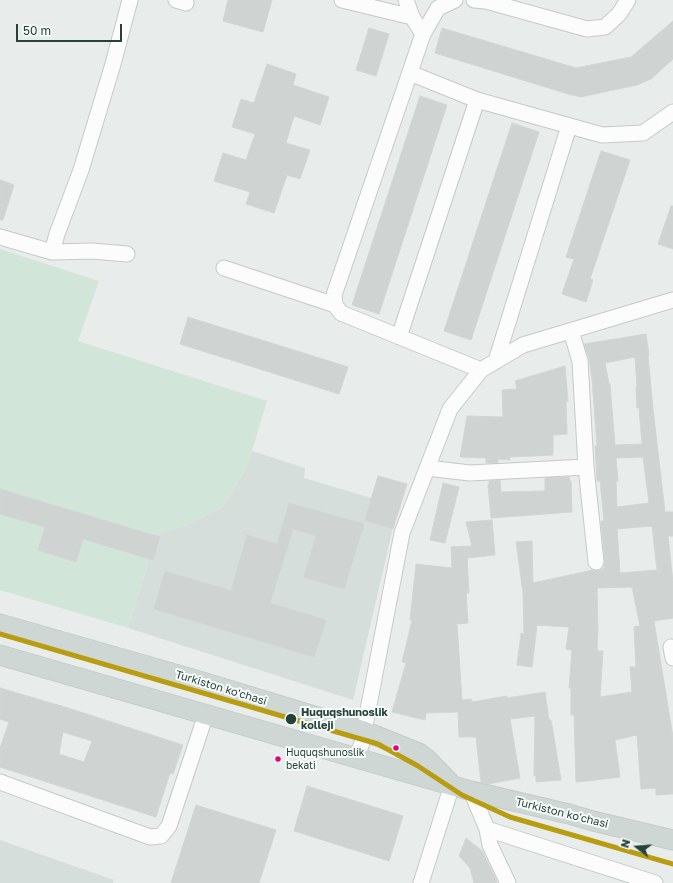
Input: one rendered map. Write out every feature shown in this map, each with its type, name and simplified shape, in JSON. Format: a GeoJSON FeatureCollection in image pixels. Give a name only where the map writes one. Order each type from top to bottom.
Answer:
{"type":"FeatureCollection","features":[{"type":"Feature","properties":{"kind":"main road","name":"Turkiston ko'chasi"},"geometry":{"type":"LineString","coordinates":[[0,624],[196,680],[364,732],[419,753],[429,761],[452,785]]}},
{"type":"Feature","properties":{"kind":"main road","name":"Turkiston ko'chasi"},"geometry":{"type":"LineString","coordinates":[[0,655],[471,791],[673,840]]}},
{"type":"Feature","properties":{"kind":"street"},"geometry":{"type":"LineString","coordinates":[[52,252],[57,234],[81,170],[113,64],[130,0]]}},
{"type":"Feature","properties":{"kind":"street"},"geometry":{"type":"LineString","coordinates":[[342,0],[412,17]]}},
{"type":"Feature","properties":{"kind":"street"},"geometry":{"type":"LineString","coordinates":[[406,0],[412,17],[423,34]]}},
{"type":"Feature","properties":{"kind":"street"},"geometry":{"type":"LineString","coordinates":[[455,0],[438,8],[423,34],[334,295],[335,305],[341,313],[481,370]]}},
{"type":"Feature","properties":{"kind":"street"},"geometry":{"type":"LineString","coordinates":[[474,0],[486,1],[587,29],[605,27],[619,14],[628,0]]}},
{"type":"Feature","properties":{"kind":"street"},"geometry":{"type":"LineString","coordinates":[[410,73],[477,100],[602,135],[643,133],[673,112]]}},
{"type":"Feature","properties":{"kind":"street"},"geometry":{"type":"LineString","coordinates":[[399,336],[477,100]]}},
{"type":"Feature","properties":{"kind":"street"},"geometry":{"type":"LineString","coordinates":[[496,361],[569,126]]}},
{"type":"Feature","properties":{"kind":"street"},"geometry":{"type":"LineString","coordinates":[[0,237],[52,252],[92,251],[127,254]]}},
{"type":"Feature","properties":{"kind":"street"},"geometry":{"type":"LineString","coordinates":[[224,268],[335,305]]}},
{"type":"Feature","properties":{"kind":"street"},"geometry":{"type":"LineString","coordinates":[[357,758],[361,748],[402,533],[450,409],[481,370],[522,345],[673,300]]}},
{"type":"Feature","properties":{"kind":"street"},"geometry":{"type":"LineString","coordinates":[[571,331],[580,361],[586,466],[596,562]]}},
{"type":"Feature","properties":{"kind":"street"},"geometry":{"type":"LineString","coordinates":[[427,468],[470,473],[586,466]]}},
{"type":"Feature","properties":{"kind":"street"},"geometry":{"type":"LineString","coordinates":[[0,782],[150,837],[161,836],[169,826],[206,714]]}},
{"type":"Feature","properties":{"kind":"street"},"geometry":{"type":"LineString","coordinates":[[421,883],[452,785]]}},
{"type":"Feature","properties":{"kind":"street"},"geometry":{"type":"LineString","coordinates":[[471,791],[487,828],[490,845],[508,883]]}},
{"type":"Feature","properties":{"kind":"street"},"geometry":{"type":"LineString","coordinates":[[487,828],[655,883]]}},
{"type":"Feature","properties":{"kind":"shaded area"},"geometry":{"type":"Polygon","coordinates":[[[252,451],[305,468],[304,478],[398,506],[353,700],[128,628],[157,534],[191,523],[223,507],[246,468],[252,451]]]}},
{"type":"Feature","properties":{"kind":"shaded area"},"geometry":{"type":"Polygon","coordinates":[[[0,840],[114,880],[113,883],[0,883],[0,840]]]}},
{"type":"Feature","properties":{"kind":"green space"},"geometry":{"type":"Polygon","coordinates":[[[0,249],[99,281],[78,341],[267,401],[246,468],[223,507],[191,523],[157,534],[128,628],[0,590],[0,249]]]}},
{"type":"Feature","properties":{"kind":"building"},"geometry":{"type":"Polygon","coordinates":[[[228,0],[272,0],[263,32],[223,21],[228,0]]]}},
{"type":"Feature","properties":{"kind":"building"},"geometry":{"type":"Polygon","coordinates":[[[673,21],[673,59],[651,79],[637,85],[581,97],[435,53],[442,28],[576,68],[631,57],[673,21]]]}},
{"type":"Feature","properties":{"kind":"building"},"geometry":{"type":"Polygon","coordinates":[[[369,28],[389,34],[376,76],[356,70],[369,28]]]}},
{"type":"Feature","properties":{"kind":"building"},"geometry":{"type":"Polygon","coordinates":[[[267,64],[296,74],[293,85],[329,97],[320,125],[294,116],[286,143],[310,150],[300,179],[287,175],[274,213],[246,204],[250,192],[214,181],[223,153],[246,160],[255,134],[232,127],[241,99],[254,103],[267,64]]]}},
{"type":"Feature","properties":{"kind":"building"},"geometry":{"type":"Polygon","coordinates":[[[420,96],[447,105],[379,314],[352,305],[420,96]]]}},
{"type":"Feature","properties":{"kind":"building"},"geometry":{"type":"Polygon","coordinates":[[[512,123],[539,132],[471,340],[444,331],[512,123]]]}},
{"type":"Feature","properties":{"kind":"building"},"geometry":{"type":"Polygon","coordinates":[[[601,151],[630,160],[590,279],[593,280],[586,302],[562,294],[574,259],[566,257],[601,151]]]}},
{"type":"Feature","properties":{"kind":"building"},"geometry":{"type":"Polygon","coordinates":[[[0,180],[14,185],[3,220],[0,220],[0,180]]]}},
{"type":"Feature","properties":{"kind":"building"},"geometry":{"type":"Polygon","coordinates":[[[671,206],[673,206],[673,249],[658,244],[671,206]]]}},
{"type":"Feature","properties":{"kind":"building"},"geometry":{"type":"Polygon","coordinates":[[[188,317],[348,367],[339,394],[180,344],[188,317]]]}},
{"type":"Feature","properties":{"kind":"building"},"geometry":{"type":"Polygon","coordinates":[[[646,334],[665,512],[673,512],[673,536],[668,536],[673,582],[673,618],[654,621],[673,737],[673,794],[656,795],[656,788],[641,789],[637,735],[615,740],[620,777],[576,782],[574,715],[571,715],[571,688],[569,688],[572,650],[566,649],[569,627],[537,625],[532,667],[517,665],[521,633],[524,634],[523,593],[516,542],[532,541],[533,583],[593,570],[597,571],[604,568],[605,561],[601,521],[604,521],[600,481],[597,481],[595,446],[597,446],[592,379],[589,358],[584,344],[646,334]],[[635,357],[605,363],[610,384],[615,445],[642,444],[639,408],[637,408],[635,357]],[[643,457],[616,458],[618,481],[616,481],[617,507],[649,503],[643,457]],[[652,526],[617,529],[620,573],[657,570],[652,526]],[[632,587],[597,588],[597,651],[603,651],[600,697],[632,692],[630,667],[636,667],[634,627],[640,626],[632,587]]]}},
{"type":"Feature","properties":{"kind":"building"},"geometry":{"type":"Polygon","coordinates":[[[565,366],[568,401],[566,401],[567,434],[553,435],[553,455],[510,457],[510,460],[498,459],[498,463],[486,463],[486,458],[460,457],[467,416],[503,417],[502,390],[517,389],[515,381],[565,366]]]}},
{"type":"Feature","properties":{"kind":"building"},"geometry":{"type":"Polygon","coordinates":[[[378,476],[407,484],[393,529],[365,520],[378,476]]]}},
{"type":"Feature","properties":{"kind":"building"},"geometry":{"type":"Polygon","coordinates":[[[569,477],[571,481],[572,512],[491,518],[488,485],[489,481],[500,480],[501,492],[545,491],[545,478],[569,477]]]}},
{"type":"Feature","properties":{"kind":"building"},"geometry":{"type":"Polygon","coordinates":[[[443,483],[459,487],[445,543],[430,540],[443,483]]]}},
{"type":"Feature","properties":{"kind":"building"},"geometry":{"type":"Polygon","coordinates":[[[0,489],[160,537],[153,560],[83,539],[76,562],[38,550],[45,527],[0,514],[0,489]]]}},
{"type":"Feature","properties":{"kind":"building"},"geometry":{"type":"Polygon","coordinates":[[[289,503],[364,524],[344,589],[304,577],[316,536],[293,529],[270,603],[326,620],[314,657],[154,609],[165,571],[231,591],[247,535],[277,544],[289,503]]]}},
{"type":"Feature","properties":{"kind":"building"},"geometry":{"type":"Polygon","coordinates":[[[492,520],[495,555],[467,558],[469,593],[466,593],[468,623],[457,624],[462,700],[471,699],[472,702],[545,692],[561,780],[536,782],[536,775],[534,776],[535,716],[510,719],[520,778],[488,784],[481,782],[476,737],[459,737],[458,712],[426,713],[425,720],[392,712],[406,663],[402,662],[412,620],[410,620],[416,564],[452,568],[451,547],[472,546],[466,522],[492,520]]]}},
{"type":"Feature","properties":{"kind":"building"},"geometry":{"type":"Polygon","coordinates":[[[0,688],[183,745],[173,774],[170,773],[156,817],[0,767],[0,748],[9,722],[0,719],[0,688]],[[63,732],[59,754],[84,762],[92,741],[63,732]]]}},
{"type":"Feature","properties":{"kind":"building"},"geometry":{"type":"Polygon","coordinates":[[[307,786],[403,816],[389,861],[294,831],[307,786]]]}},
{"type":"Feature","properties":{"kind":"building"},"geometry":{"type":"Polygon","coordinates":[[[196,805],[276,830],[259,883],[171,883],[196,805]]]}},
{"type":"Feature","properties":{"kind":"building"},"geometry":{"type":"Polygon","coordinates":[[[466,838],[482,851],[497,883],[474,883],[470,868],[459,856],[466,838]]]}},
{"type":"Feature","properties":{"kind":"transit line"},"geometry":{"type":"LineString","coordinates":[[0,634],[378,744],[418,766],[462,795],[510,817],[673,864]]}},
{"type":"Feature","properties":{"kind":"place","name":"Huquqshunoslik kolleji"},"geometry":{"type":"Point","coordinates":[291,719]}},
{"type":"Feature","properties":{"kind":"place","name":"Huquqshunoslik bekati"},"geometry":{"type":"Point","coordinates":[278,759]}}]}
